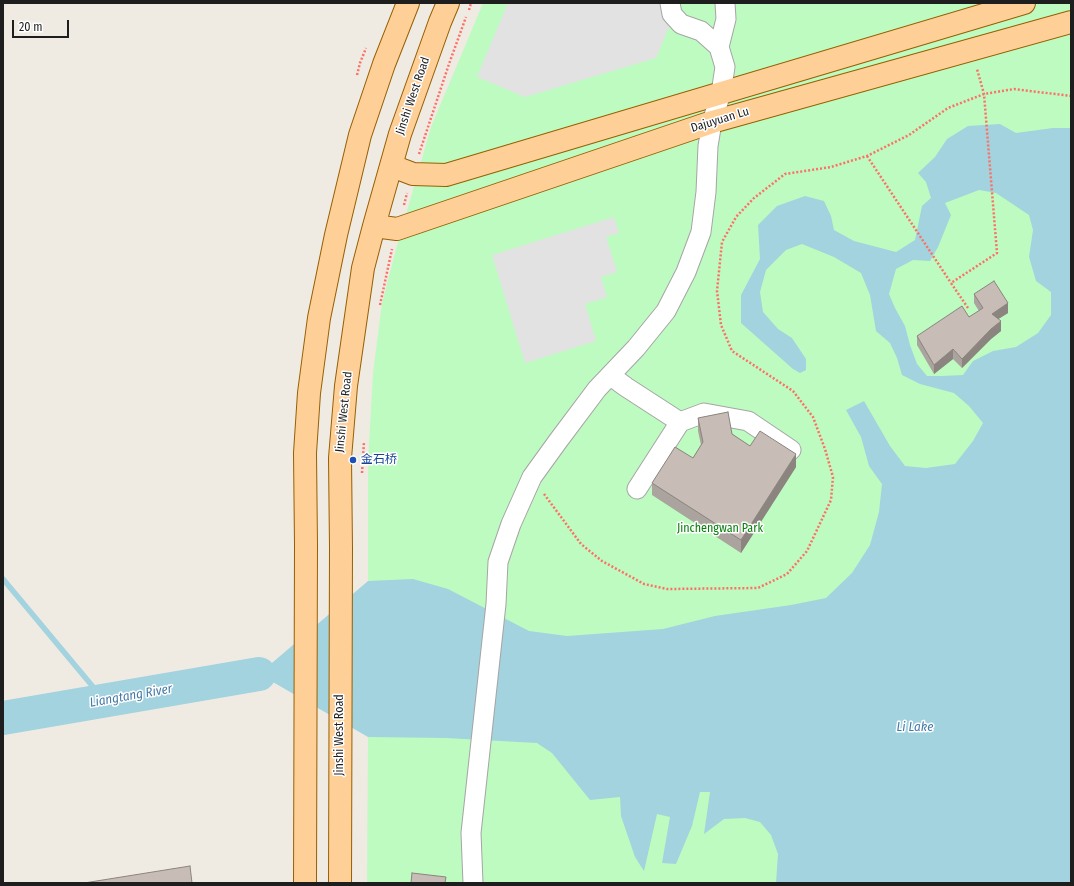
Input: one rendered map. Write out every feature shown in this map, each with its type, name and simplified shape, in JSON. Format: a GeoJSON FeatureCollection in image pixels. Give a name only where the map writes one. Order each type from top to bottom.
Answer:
{"type":"FeatureCollection","features":[{"type":"Feature","properties":{"kind":"main road"},"geometry":{"type":"LineString","coordinates":[[305,883],[305,453],[310,393],[319,318],[336,235],[360,135],[384,64],[408,3]]}},
{"type":"Feature","properties":{"kind":"main road","name":"Jinshi West Road"},"geometry":{"type":"LineString","coordinates":[[340,883],[340,458],[346,386],[363,268],[374,226],[400,134],[448,3]]}},
{"type":"Feature","properties":{"kind":"main road"},"geometry":{"type":"LineString","coordinates":[[392,166],[413,174],[446,175],[1024,3]]}},
{"type":"Feature","properties":{"kind":"main road","name":"Dajuyuan Lu"},"geometry":{"type":"LineString","coordinates":[[374,226],[397,229],[712,122],[1071,22]]}},
{"type":"Feature","properties":{"kind":"lane"},"geometry":{"type":"LineString","coordinates":[[670,3],[672,14],[681,24],[701,31],[719,47]]}},
{"type":"Feature","properties":{"kind":"lane"},"geometry":{"type":"LineString","coordinates":[[473,883],[471,833],[496,604],[498,562],[510,524],[532,477],[598,390],[636,348],[666,311],[686,272],[701,232],[706,192],[708,146],[712,122],[721,93],[725,67],[719,47],[726,19],[725,3]]}},
{"type":"Feature","properties":{"kind":"lane"},"geometry":{"type":"LineString","coordinates":[[611,376],[680,422]]}},
{"type":"Feature","properties":{"kind":"lane"},"geometry":{"type":"LineString","coordinates":[[637,489],[680,422],[704,413],[748,421],[791,450]]}},
{"type":"Feature","properties":{"kind":"path","name":"Jinshi West Road"},"geometry":{"type":"LineString","coordinates":[[379,312],[397,229],[413,174],[449,64],[472,3]]}},
{"type":"Feature","properties":{"kind":"path"},"geometry":{"type":"LineString","coordinates":[[951,283],[997,253],[984,94],[976,68],[983,65]]}},
{"type":"Feature","properties":{"kind":"path"},"geometry":{"type":"LineString","coordinates":[[532,477],[581,544],[602,561],[644,584],[666,589],[758,588],[787,574],[807,550],[831,500],[833,477],[825,449],[813,417],[793,391],[732,351],[721,325],[717,291],[722,242],[736,217],[754,198],[785,174],[831,167],[867,156],[909,135],[948,108],[984,94],[1014,89],[1071,96]]}},
{"type":"Feature","properties":{"kind":"path"},"geometry":{"type":"LineString","coordinates":[[867,156],[968,308]]}},
{"type":"Feature","properties":{"kind":"path","name":"Jinshi West Road"},"geometry":{"type":"LineString","coordinates":[[362,480],[364,442]]}},
{"type":"Feature","properties":{"kind":"green space","name":"Jinchengwan Park"},"geometry":{"type":"Polygon","coordinates":[[[483,3],[1071,3],[1071,883],[367,883],[368,462],[373,373],[382,303],[431,127],[483,3]]]}},
{"type":"Feature","properties":{"kind":"shaded area"},"geometry":{"type":"Polygon","coordinates":[[[508,3],[679,3],[656,58],[525,97],[477,77],[508,3]]]}},
{"type":"Feature","properties":{"kind":"shaded area"},"geometry":{"type":"Polygon","coordinates":[[[614,217],[619,233],[606,237],[617,272],[601,277],[607,297],[585,304],[596,341],[525,363],[492,255],[614,217]]]}},
{"type":"Feature","properties":{"kind":"water","name":"Li Lake"},"geometry":{"type":"Polygon","coordinates":[[[1000,124],[1016,133],[1053,128],[1071,128],[1071,883],[776,883],[778,854],[771,835],[760,822],[745,818],[724,819],[704,834],[710,792],[700,792],[692,826],[676,864],[662,863],[670,817],[657,814],[644,871],[635,857],[621,816],[620,797],[590,800],[552,753],[537,743],[446,738],[368,737],[259,674],[368,581],[413,579],[448,589],[529,631],[567,636],[663,629],[715,616],[791,605],[826,598],[852,573],[870,545],[879,512],[882,484],[869,466],[861,437],[846,410],[864,401],[890,446],[905,466],[926,468],[955,464],[973,441],[983,423],[969,406],[954,393],[920,384],[902,375],[897,358],[890,343],[876,331],[870,295],[861,273],[834,257],[802,244],[786,250],[766,270],[760,292],[763,312],[778,329],[792,338],[806,359],[806,370],[800,373],[793,369],[741,323],[741,295],[760,259],[758,225],[777,206],[805,196],[824,201],[831,216],[834,230],[854,241],[896,252],[915,240],[922,206],[931,198],[926,182],[918,173],[935,157],[947,139],[968,126],[1000,124]],[[979,190],[945,203],[951,215],[938,247],[930,261],[913,260],[896,269],[889,294],[905,326],[917,364],[927,376],[963,375],[973,361],[993,351],[1016,347],[1038,333],[1051,315],[1051,292],[1036,281],[1029,257],[1033,230],[1029,215],[996,193],[979,190]]]}},
{"type":"Feature","properties":{"kind":"building"},"geometry":{"type":"Polygon","coordinates":[[[994,281],[1008,303],[992,314],[1001,321],[991,329],[962,359],[953,349],[934,365],[917,336],[962,306],[969,317],[983,308],[974,294],[994,281]]]}},
{"type":"Feature","properties":{"kind":"building"},"geometry":{"type":"Polygon","coordinates":[[[728,412],[732,434],[750,446],[760,431],[796,454],[741,540],[652,483],[675,447],[693,458],[703,442],[698,418],[728,412]]]}},
{"type":"Feature","properties":{"kind":"building"},"geometry":{"type":"Polygon","coordinates":[[[190,866],[192,883],[84,883],[190,866]]]}},
{"type":"Feature","properties":{"kind":"building"},"geometry":{"type":"Polygon","coordinates":[[[412,873],[446,877],[445,883],[411,883],[412,873]]]}},
{"type":"Feature","properties":{"kind":"waterway"},"geometry":{"type":"LineString","coordinates":[[3,579],[104,700]]}},
{"type":"Feature","properties":{"kind":"waterway","name":"Liangtang River"},"geometry":{"type":"LineString","coordinates":[[3,718],[259,674]]}},
{"type":"Feature","properties":{"kind":"place","name":"金石桥"},"geometry":{"type":"Point","coordinates":[353,460]}}]}
